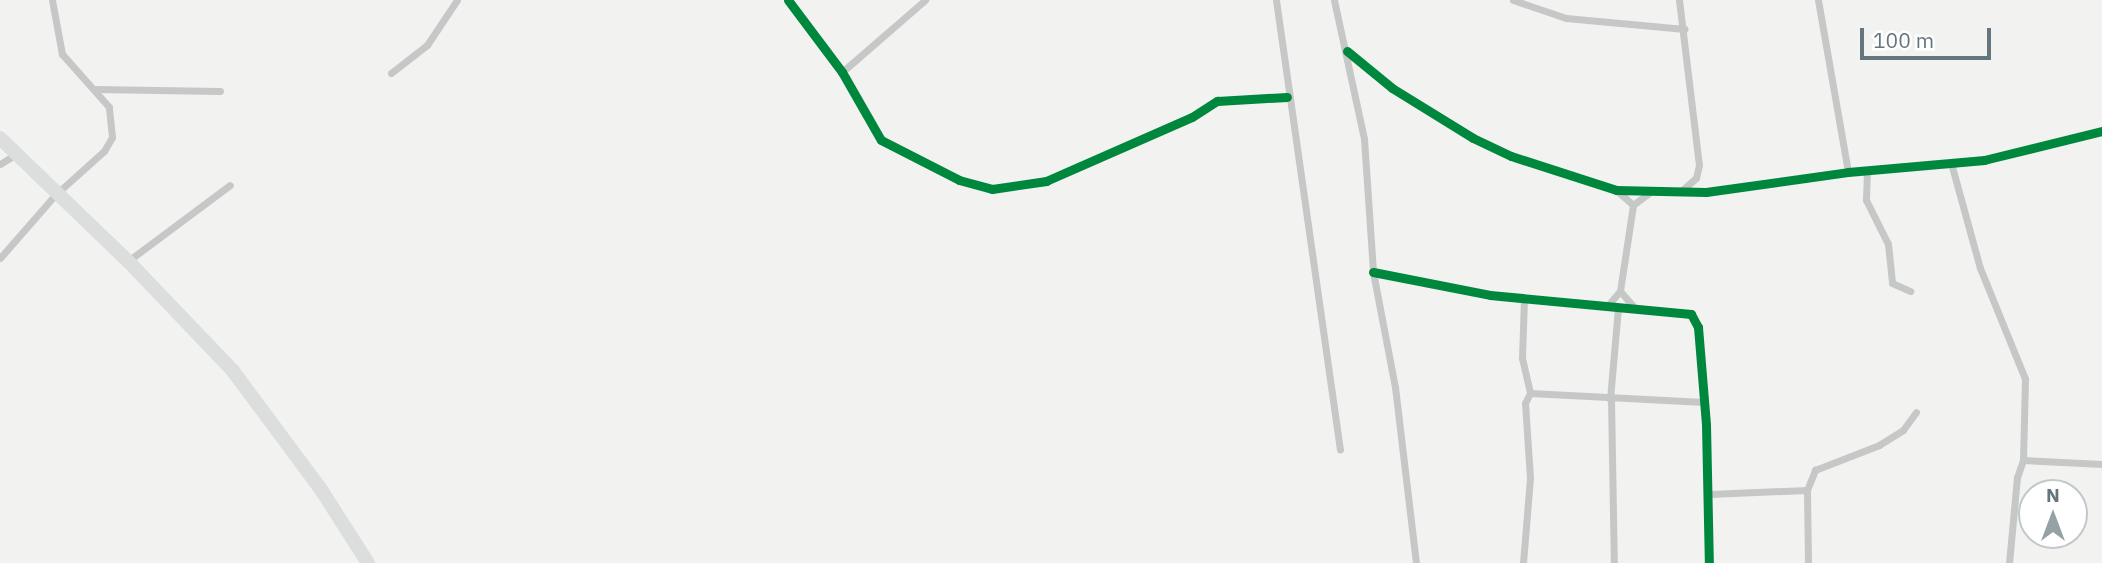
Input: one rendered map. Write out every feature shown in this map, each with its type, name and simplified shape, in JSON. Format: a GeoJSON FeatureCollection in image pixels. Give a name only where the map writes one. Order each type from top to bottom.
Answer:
{"type":"FeatureCollection","features":[{"type":"Feature","properties":{"kind":"highway"},"geometry":{"type":"LineString","coordinates":[[0,138],[55,195],[128,261],[265,412],[368,563]]}},
{"type":"Feature","properties":{"kind":"street"},"geometry":{"type":"LineString","coordinates":[[0,258],[55,195],[104,151],[112,137],[109,107],[62,54],[52,0]]}},
{"type":"Feature","properties":{"kind":"street"},"geometry":{"type":"LineString","coordinates":[[391,73],[427,45],[457,0]]}},
{"type":"Feature","properties":{"kind":"street"},"geometry":{"type":"LineString","coordinates":[[788,0],[842,72],[881,140],[959,180],[992,190],[1046,181],[1192,117],[1217,101],[1286,97]]}},
{"type":"Feature","properties":{"kind":"street"},"geometry":{"type":"LineString","coordinates":[[842,72],[925,0]]}},
{"type":"Feature","properties":{"kind":"street"},"geometry":{"type":"LineString","coordinates":[[1276,0],[1286,97],[1340,449]]}},
{"type":"Feature","properties":{"kind":"street"},"geometry":{"type":"LineString","coordinates":[[1334,0],[1364,139],[1373,272],[1395,387],[1416,563]]}},
{"type":"Feature","properties":{"kind":"street"},"geometry":{"type":"LineString","coordinates":[[1513,0],[1566,18],[1684,29]]}},
{"type":"Feature","properties":{"kind":"street"},"geometry":{"type":"LineString","coordinates":[[1679,0],[1699,165],[1696,178],[1680,192]]}},
{"type":"Feature","properties":{"kind":"street"},"geometry":{"type":"LineString","coordinates":[[1818,0],[1848,172]]}},
{"type":"Feature","properties":{"kind":"street"},"geometry":{"type":"LineString","coordinates":[[1347,51],[1392,88],[1473,138],[1511,156],[1616,190],[1680,192],[1848,172],[1984,160],[2102,131]]}},
{"type":"Feature","properties":{"kind":"street"},"geometry":{"type":"LineString","coordinates":[[94,89],[220,91]]}},
{"type":"Feature","properties":{"kind":"street"},"geometry":{"type":"LineString","coordinates":[[0,164],[16,154]]}},
{"type":"Feature","properties":{"kind":"street"},"geometry":{"type":"LineString","coordinates":[[1951,163],[1980,268],[2024,371],[2024,460],[2015,488],[2010,563]]}},
{"type":"Feature","properties":{"kind":"street"},"geometry":{"type":"LineString","coordinates":[[1867,171],[1866,200],[1888,244],[1892,283],[1910,291]]}},
{"type":"Feature","properties":{"kind":"street"},"geometry":{"type":"LineString","coordinates":[[128,261],[230,185]]}},
{"type":"Feature","properties":{"kind":"street"},"geometry":{"type":"LineString","coordinates":[[1616,190],[1633,205]]}},
{"type":"Feature","properties":{"kind":"street"},"geometry":{"type":"LineString","coordinates":[[1607,306],[1620,291],[1633,205],[1653,190]]}},
{"type":"Feature","properties":{"kind":"street"},"geometry":{"type":"LineString","coordinates":[[1373,272],[1524,298],[1682,311],[1695,319],[1710,494],[1709,563]]}},
{"type":"Feature","properties":{"kind":"street"},"geometry":{"type":"LineString","coordinates":[[1620,291],[1635,308]]}},
{"type":"Feature","properties":{"kind":"street"},"geometry":{"type":"LineString","coordinates":[[1523,563],[1530,478],[1525,403],[1530,393],[1522,358],[1524,298]]}},
{"type":"Feature","properties":{"kind":"street"},"geometry":{"type":"LineString","coordinates":[[1614,563],[1611,399],[1618,307]]}},
{"type":"Feature","properties":{"kind":"street"},"geometry":{"type":"LineString","coordinates":[[1530,393],[1704,402]]}},
{"type":"Feature","properties":{"kind":"street"},"geometry":{"type":"LineString","coordinates":[[1808,563],[1807,490],[1821,465],[1879,445],[1903,430],[1916,412]]}},
{"type":"Feature","properties":{"kind":"street"},"geometry":{"type":"LineString","coordinates":[[2024,460],[2102,464]]}},
{"type":"Feature","properties":{"kind":"street"},"geometry":{"type":"LineString","coordinates":[[1710,494],[1807,490]]}},
{"type":"Feature","properties":{"kind":"cycle path"},"geometry":{"type":"LineString","coordinates":[[788,0],[842,72],[881,140],[959,180],[992,189],[1046,181],[1192,117],[1217,101],[1287,97]]}},
{"type":"Feature","properties":{"kind":"cycle path"},"geometry":{"type":"LineString","coordinates":[[1347,51],[1392,88],[1473,138],[1511,156],[1616,190],[1706,192],[1848,172],[1984,160],[2102,131]]}},
{"type":"Feature","properties":{"kind":"cycle path"},"geometry":{"type":"LineString","coordinates":[[1373,272],[1490,295],[1691,314],[1698,327],[1706,425],[1709,563]]}}]}
